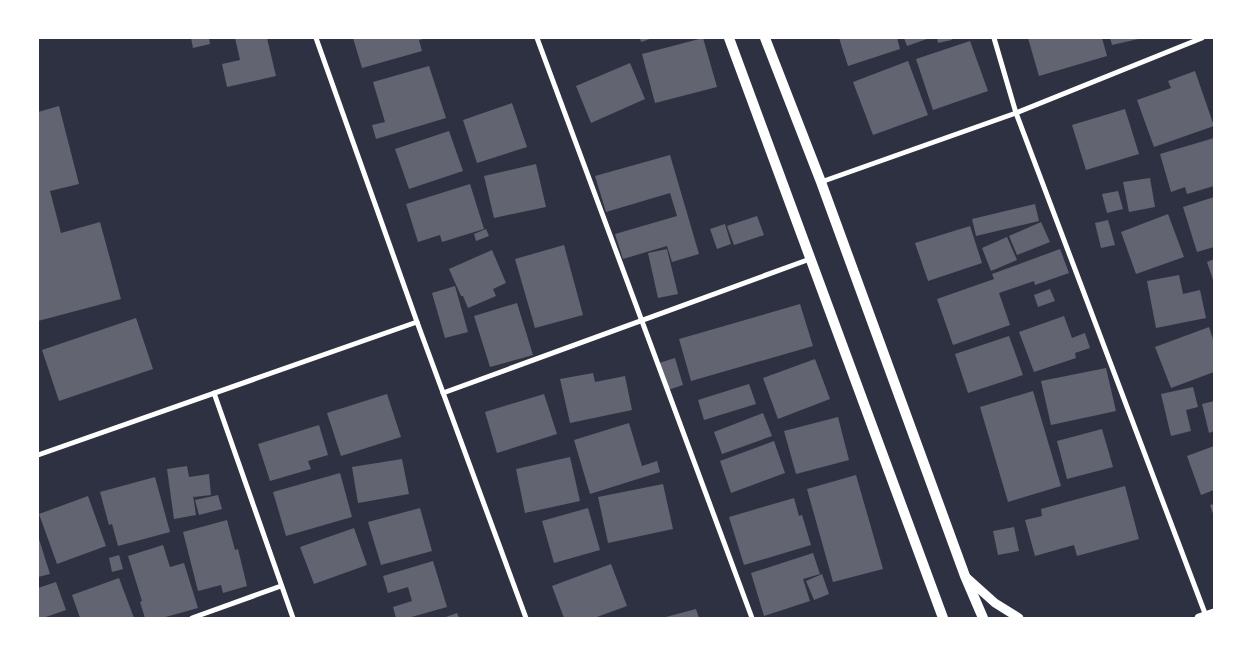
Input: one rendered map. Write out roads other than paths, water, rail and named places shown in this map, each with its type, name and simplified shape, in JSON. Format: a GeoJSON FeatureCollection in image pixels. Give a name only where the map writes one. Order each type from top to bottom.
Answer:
{"type":"FeatureCollection","features":[{"type":"Feature","properties":{"kind":"main road"},"geometry":{"type":"LineString","coordinates":[[729,38],[943,618]]}},
{"type":"Feature","properties":{"kind":"main road"},"geometry":{"type":"LineString","coordinates":[[765,38],[821,182],[965,576],[983,618]]}},
{"type":"Feature","properties":{"kind":"street"},"geometry":{"type":"LineString","coordinates":[[316,38],[416,322],[526,618]]}},
{"type":"Feature","properties":{"kind":"street"},"geometry":{"type":"LineString","coordinates":[[537,38],[752,618]]}},
{"type":"Feature","properties":{"kind":"street"},"geometry":{"type":"LineString","coordinates":[[994,38],[1016,113],[1207,616]]}},
{"type":"Feature","properties":{"kind":"street"},"geometry":{"type":"LineString","coordinates":[[821,182],[1016,113],[1202,38]]}},
{"type":"Feature","properties":{"kind":"street"},"geometry":{"type":"LineString","coordinates":[[443,393],[810,259]]}},
{"type":"Feature","properties":{"kind":"street"},"geometry":{"type":"LineString","coordinates":[[38,455],[416,322]]}},
{"type":"Feature","properties":{"kind":"street"},"geometry":{"type":"LineString","coordinates":[[214,393],[293,618]]}},
{"type":"Feature","properties":{"kind":"street"},"geometry":{"type":"LineString","coordinates":[[965,576],[995,603],[1019,618]]}},
{"type":"Feature","properties":{"kind":"street"},"geometry":{"type":"LineString","coordinates":[[192,618],[281,586]]}}]}
